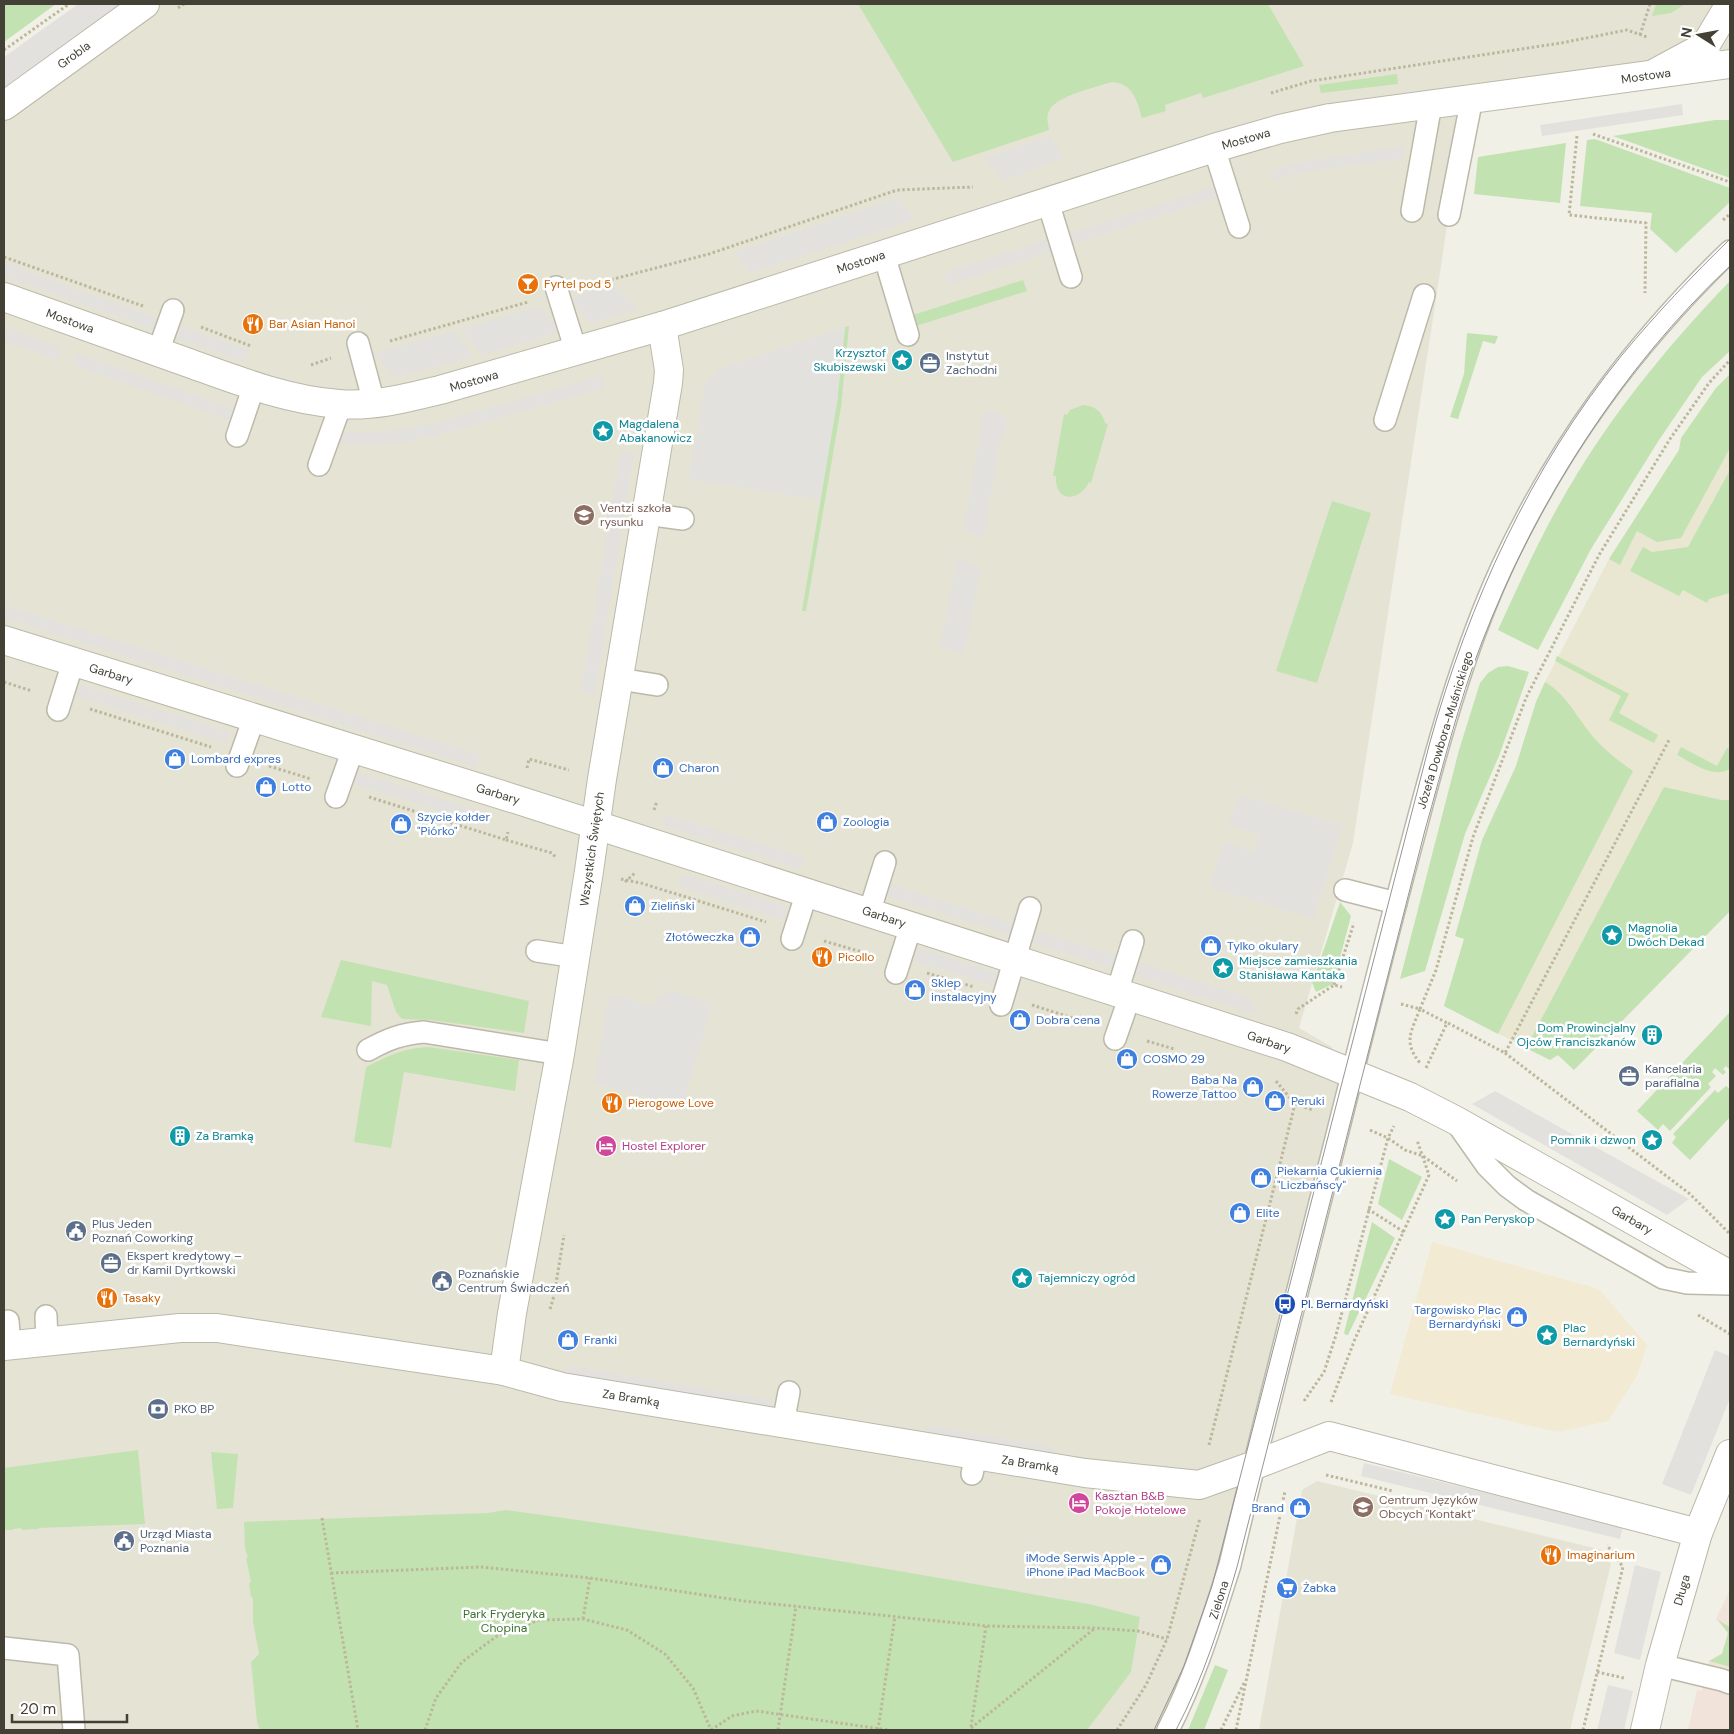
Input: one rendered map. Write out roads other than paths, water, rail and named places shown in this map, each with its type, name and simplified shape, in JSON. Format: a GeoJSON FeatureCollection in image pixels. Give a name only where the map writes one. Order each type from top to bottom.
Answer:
{"type":"FeatureCollection","features":[{"type":"Feature","properties":{"kind":"street","name":"Grobla"},"geometry":{"type":"LineString","coordinates":[[4,106],[145,4]]}},
{"type":"Feature","properties":{"kind":"street"},"geometry":{"type":"LineString","coordinates":[[1653,75],[1705,46],[1730,4]]}},
{"type":"Feature","properties":{"kind":"street","name":"Mostowa"},"geometry":{"type":"LineString","coordinates":[[4,297],[254,386],[293,396],[341,404],[374,403],[405,399],[662,326],[1214,148],[1280,129],[1330,118],[1730,64]]}},
{"type":"Feature","properties":{"kind":"street","name":"Wszystkich Świętych"},"geometry":{"type":"LineString","coordinates":[[504,1371],[512,1314],[576,957],[618,679],[669,370],[662,326]]}},
{"type":"Feature","properties":{"kind":"street","name":"Garbary"},"geometry":{"type":"LineString","coordinates":[[4,640],[807,892],[1287,1048],[1410,1096],[1730,1275]]}},
{"type":"Feature","properties":{"kind":"street","name":"Za Bramką"},"geometry":{"type":"LineString","coordinates":[[7,1338],[46,1329],[217,1328],[504,1371],[562,1387],[784,1423],[974,1464],[1199,1485],[1255,1466]]}},
{"type":"Feature","properties":{"kind":"street"},"geometry":{"type":"LineString","coordinates":[[1255,1466],[1329,1436],[1698,1533]]}},
{"type":"Feature","properties":{"kind":"street","name":"Długa"},"geometry":{"type":"LineString","coordinates":[[1644,1730],[1660,1665],[1698,1533],[1730,1454]]}},
{"type":"Feature","properties":{"kind":"lane"},"geometry":{"type":"LineString","coordinates":[[1449,215],[1472,98]]}},
{"type":"Feature","properties":{"kind":"lane"},"geometry":{"type":"LineString","coordinates":[[1412,211],[1431,104]]}},
{"type":"Feature","properties":{"kind":"lane"},"geometry":{"type":"LineString","coordinates":[[1214,148],[1239,227]]}},
{"type":"Feature","properties":{"kind":"lane"},"geometry":{"type":"LineString","coordinates":[[1048,202],[1071,277]]}},
{"type":"Feature","properties":{"kind":"lane","name":"Józefa Dowbora-Muśnickiego"},"geometry":{"type":"LineString","coordinates":[[1353,1073],[1396,903],[1456,685],[1502,568],[1526,520],[1576,435],[1610,385],[1665,317],[1730,251]]}},
{"type":"Feature","properties":{"kind":"lane"},"geometry":{"type":"LineString","coordinates":[[884,255],[908,335]]}},
{"type":"Feature","properties":{"kind":"lane"},"geometry":{"type":"LineString","coordinates":[[557,290],[576,351]]}},
{"type":"Feature","properties":{"kind":"lane"},"geometry":{"type":"LineString","coordinates":[[1385,420],[1424,295]]}},
{"type":"Feature","properties":{"kind":"lane"},"geometry":{"type":"LineString","coordinates":[[158,352],[172,313]]}},
{"type":"Feature","properties":{"kind":"lane"},"geometry":{"type":"LineString","coordinates":[[359,346],[374,403]]}},
{"type":"Feature","properties":{"kind":"lane"},"geometry":{"type":"LineString","coordinates":[[237,436],[254,386]]}},
{"type":"Feature","properties":{"kind":"lane"},"geometry":{"type":"LineString","coordinates":[[318,464],[341,404]]}},
{"type":"Feature","properties":{"kind":"lane"},"geometry":{"type":"LineString","coordinates":[[646,514],[683,519]]}},
{"type":"Feature","properties":{"kind":"lane"},"geometry":{"type":"LineString","coordinates":[[58,710],[73,662]]}},
{"type":"Feature","properties":{"kind":"lane"},"geometry":{"type":"LineString","coordinates":[[618,679],[657,685]]}},
{"type":"Feature","properties":{"kind":"lane"},"geometry":{"type":"LineString","coordinates":[[237,766],[254,718]]}},
{"type":"Feature","properties":{"kind":"lane"},"geometry":{"type":"LineString","coordinates":[[336,797],[353,749]]}},
{"type":"Feature","properties":{"kind":"lane"},"geometry":{"type":"LineString","coordinates":[[869,912],[885,862]]}},
{"type":"Feature","properties":{"kind":"lane"},"geometry":{"type":"LineString","coordinates":[[1344,890],[1396,903]]}},
{"type":"Feature","properties":{"kind":"lane"},"geometry":{"type":"LineString","coordinates":[[793,935],[807,892]]}},
{"type":"Feature","properties":{"kind":"lane"},"geometry":{"type":"LineString","coordinates":[[1002,1001],[1030,908]]}},
{"type":"Feature","properties":{"kind":"lane"},"geometry":{"type":"LineString","coordinates":[[898,968],[911,926]]}},
{"type":"Feature","properties":{"kind":"lane"},"geometry":{"type":"LineString","coordinates":[[1116,1035],[1133,941]]}},
{"type":"Feature","properties":{"kind":"lane"},"geometry":{"type":"LineString","coordinates":[[537,951],[576,957]]}},
{"type":"Feature","properties":{"kind":"lane"},"geometry":{"type":"LineString","coordinates":[[368,1050],[405,1033],[424,1032],[560,1054]]}},
{"type":"Feature","properties":{"kind":"lane"},"geometry":{"type":"LineString","coordinates":[[1255,1466],[1353,1073]]}},
{"type":"Feature","properties":{"kind":"lane"},"geometry":{"type":"LineString","coordinates":[[1455,1120],[1498,1178],[1526,1200],[1663,1278],[1688,1283],[1730,1284]]}},
{"type":"Feature","properties":{"kind":"lane"},"geometry":{"type":"LineString","coordinates":[[784,1423],[789,1392]]}},
{"type":"Feature","properties":{"kind":"lane","name":"Zielona"},"geometry":{"type":"LineString","coordinates":[[1168,1730],[1195,1670],[1213,1618],[1230,1565],[1255,1466]]}},
{"type":"Feature","properties":{"kind":"lane"},"geometry":{"type":"LineString","coordinates":[[4,1648],[68,1655],[74,1730]]}},
{"type":"Feature","properties":{"kind":"lane"},"geometry":{"type":"LineString","coordinates":[[1660,1665],[1722,1680],[1730,1684]]}},
{"type":"Feature","properties":{"kind":"tram line"},"geometry":{"type":"LineString","coordinates":[[1154,1730],[1184,1666],[1212,1586],[1430,742],[1464,639],[1506,539],[1531,490],[1589,398],[1648,325],[1730,239]]}},
{"type":"Feature","properties":{"kind":"tram line"},"geometry":{"type":"LineString","coordinates":[[1176,1730],[1195,1691],[1211,1650],[1237,1567],[1425,830],[1473,665],[1504,590],[1528,539],[1555,489],[1585,440],[1653,348],[1690,306],[1730,266]]}},
{"type":"Feature","properties":{"kind":"place","name":"Fyrtel pod 5"},"geometry":{"type":"Point","coordinates":[528,284]}},
{"type":"Feature","properties":{"kind":"place","name":"Bar Asian Hanoi"},"geometry":{"type":"Point","coordinates":[253,324]}},
{"type":"Feature","properties":{"kind":"place","name":"Krzysztof Skubiszewski"},"geometry":{"type":"Point","coordinates":[902,360]}},
{"type":"Feature","properties":{"kind":"place","name":"Instytut Zachodni"},"geometry":{"type":"Point","coordinates":[930,363]}},
{"type":"Feature","properties":{"kind":"place","name":"Magdalena Abakanowicz"},"geometry":{"type":"Point","coordinates":[603,431]}},
{"type":"Feature","properties":{"kind":"place","name":"Ventzi szkoła rysunku"},"geometry":{"type":"Point","coordinates":[584,515]}},
{"type":"Feature","properties":{"kind":"place","name":"Lombard expres"},"geometry":{"type":"Point","coordinates":[175,759]}},
{"type":"Feature","properties":{"kind":"place","name":"Charon"},"geometry":{"type":"Point","coordinates":[663,768]}},
{"type":"Feature","properties":{"kind":"place","name":"Lotto"},"geometry":{"type":"Point","coordinates":[266,787]}},
{"type":"Feature","properties":{"kind":"place","name":"Zoologia"},"geometry":{"type":"Point","coordinates":[827,822]}},
{"type":"Feature","properties":{"kind":"place","name":"Szycie kołder \"Piórko\""},"geometry":{"type":"Point","coordinates":[401,824]}},
{"type":"Feature","properties":{"kind":"place","name":"Zieliński"},"geometry":{"type":"Point","coordinates":[635,906]}},
{"type":"Feature","properties":{"kind":"place","name":"Magnolia Dwóch Dekad"},"geometry":{"type":"Point","coordinates":[1612,935]}},
{"type":"Feature","properties":{"kind":"place","name":"Złotóweczka"},"geometry":{"type":"Point","coordinates":[750,937]}},
{"type":"Feature","properties":{"kind":"place","name":"Tylko okulary"},"geometry":{"type":"Point","coordinates":[1211,946]}},
{"type":"Feature","properties":{"kind":"place","name":"Picollo"},"geometry":{"type":"Point","coordinates":[822,957]}},
{"type":"Feature","properties":{"kind":"place","name":"Miejsce zamieszkania Stanisława Kantaka"},"geometry":{"type":"Point","coordinates":[1223,968]}},
{"type":"Feature","properties":{"kind":"place","name":"Sklep instalacyjny"},"geometry":{"type":"Point","coordinates":[915,990]}},
{"type":"Feature","properties":{"kind":"place","name":"Dobra cena"},"geometry":{"type":"Point","coordinates":[1020,1020]}},
{"type":"Feature","properties":{"kind":"place","name":"Dom Prowincjalny Ojców Franciszkanów"},"geometry":{"type":"Point","coordinates":[1652,1035]}},
{"type":"Feature","properties":{"kind":"place","name":"COSMO 29"},"geometry":{"type":"Point","coordinates":[1127,1059]}},
{"type":"Feature","properties":{"kind":"place","name":"Kancelaria parafialna"},"geometry":{"type":"Point","coordinates":[1629,1076]}},
{"type":"Feature","properties":{"kind":"place","name":"Baba Na Rowerze Tattoo"},"geometry":{"type":"Point","coordinates":[1253,1087]}},
{"type":"Feature","properties":{"kind":"place","name":"Peruki"},"geometry":{"type":"Point","coordinates":[1275,1101]}},
{"type":"Feature","properties":{"kind":"place","name":"Pierogowe Love"},"geometry":{"type":"Point","coordinates":[612,1103]}},
{"type":"Feature","properties":{"kind":"place","name":"Za Bramką"},"geometry":{"type":"Point","coordinates":[180,1136]}},
{"type":"Feature","properties":{"kind":"place","name":"Pomnik i dzwon"},"geometry":{"type":"Point","coordinates":[1652,1140]}},
{"type":"Feature","properties":{"kind":"place","name":"Hostel Explorer"},"geometry":{"type":"Point","coordinates":[606,1146]}},
{"type":"Feature","properties":{"kind":"place","name":"Piekarnia Cukiernia \"Liczbańscy\""},"geometry":{"type":"Point","coordinates":[1261,1178]}},
{"type":"Feature","properties":{"kind":"place","name":"Elite"},"geometry":{"type":"Point","coordinates":[1240,1213]}},
{"type":"Feature","properties":{"kind":"place","name":"Pan Peryskop"},"geometry":{"type":"Point","coordinates":[1445,1219]}},
{"type":"Feature","properties":{"kind":"place","name":"Plus Jeden Poznań Coworking"},"geometry":{"type":"Point","coordinates":[76,1231]}},
{"type":"Feature","properties":{"kind":"place","name":"Ekspert kredytowy – dr Kamil Dyrtkowski"},"geometry":{"type":"Point","coordinates":[111,1263]}},
{"type":"Feature","properties":{"kind":"place","name":"Tajemniczy ogród"},"geometry":{"type":"Point","coordinates":[1022,1278]}},
{"type":"Feature","properties":{"kind":"place","name":"Poznańskie Centrum Świadczeń"},"geometry":{"type":"Point","coordinates":[442,1281]}},
{"type":"Feature","properties":{"kind":"place","name":"Tasaky"},"geometry":{"type":"Point","coordinates":[107,1298]}},
{"type":"Feature","properties":{"kind":"place","name":"Pl. Bernardyński"},"geometry":{"type":"Point","coordinates":[1285,1304]}},
{"type":"Feature","properties":{"kind":"place","name":"Targowisko Plac Bernardyński"},"geometry":{"type":"Point","coordinates":[1517,1317]}},
{"type":"Feature","properties":{"kind":"place","name":"Plac Bernardyński"},"geometry":{"type":"Point","coordinates":[1547,1335]}},
{"type":"Feature","properties":{"kind":"place","name":"Franki"},"geometry":{"type":"Point","coordinates":[568,1340]}},
{"type":"Feature","properties":{"kind":"place","name":"PKO BP"},"geometry":{"type":"Point","coordinates":[158,1409]}},
{"type":"Feature","properties":{"kind":"place","name":"Kasztan B&B Pokoje Hotelowe"},"geometry":{"type":"Point","coordinates":[1079,1503]}},
{"type":"Feature","properties":{"kind":"place","name":"Centrum Języków Obcych \"Kontakt\""},"geometry":{"type":"Point","coordinates":[1363,1507]}},
{"type":"Feature","properties":{"kind":"place","name":"Brand"},"geometry":{"type":"Point","coordinates":[1300,1508]}},
{"type":"Feature","properties":{"kind":"place","name":"Urząd Miasta Poznania"},"geometry":{"type":"Point","coordinates":[124,1541]}},
{"type":"Feature","properties":{"kind":"place","name":"Imaginarium"},"geometry":{"type":"Point","coordinates":[1551,1555]}},
{"type":"Feature","properties":{"kind":"place","name":"iMode Serwis Apple - iPhone iPad MacBook"},"geometry":{"type":"Point","coordinates":[1161,1565]}},
{"type":"Feature","properties":{"kind":"place","name":"Żabka"},"geometry":{"type":"Point","coordinates":[1287,1588]}},
{"type":"Feature","properties":{"kind":"park label","name":"Park Fryderyka Chopina"},"geometry":{"type":"Point","coordinates":[504,1621]}}]}
